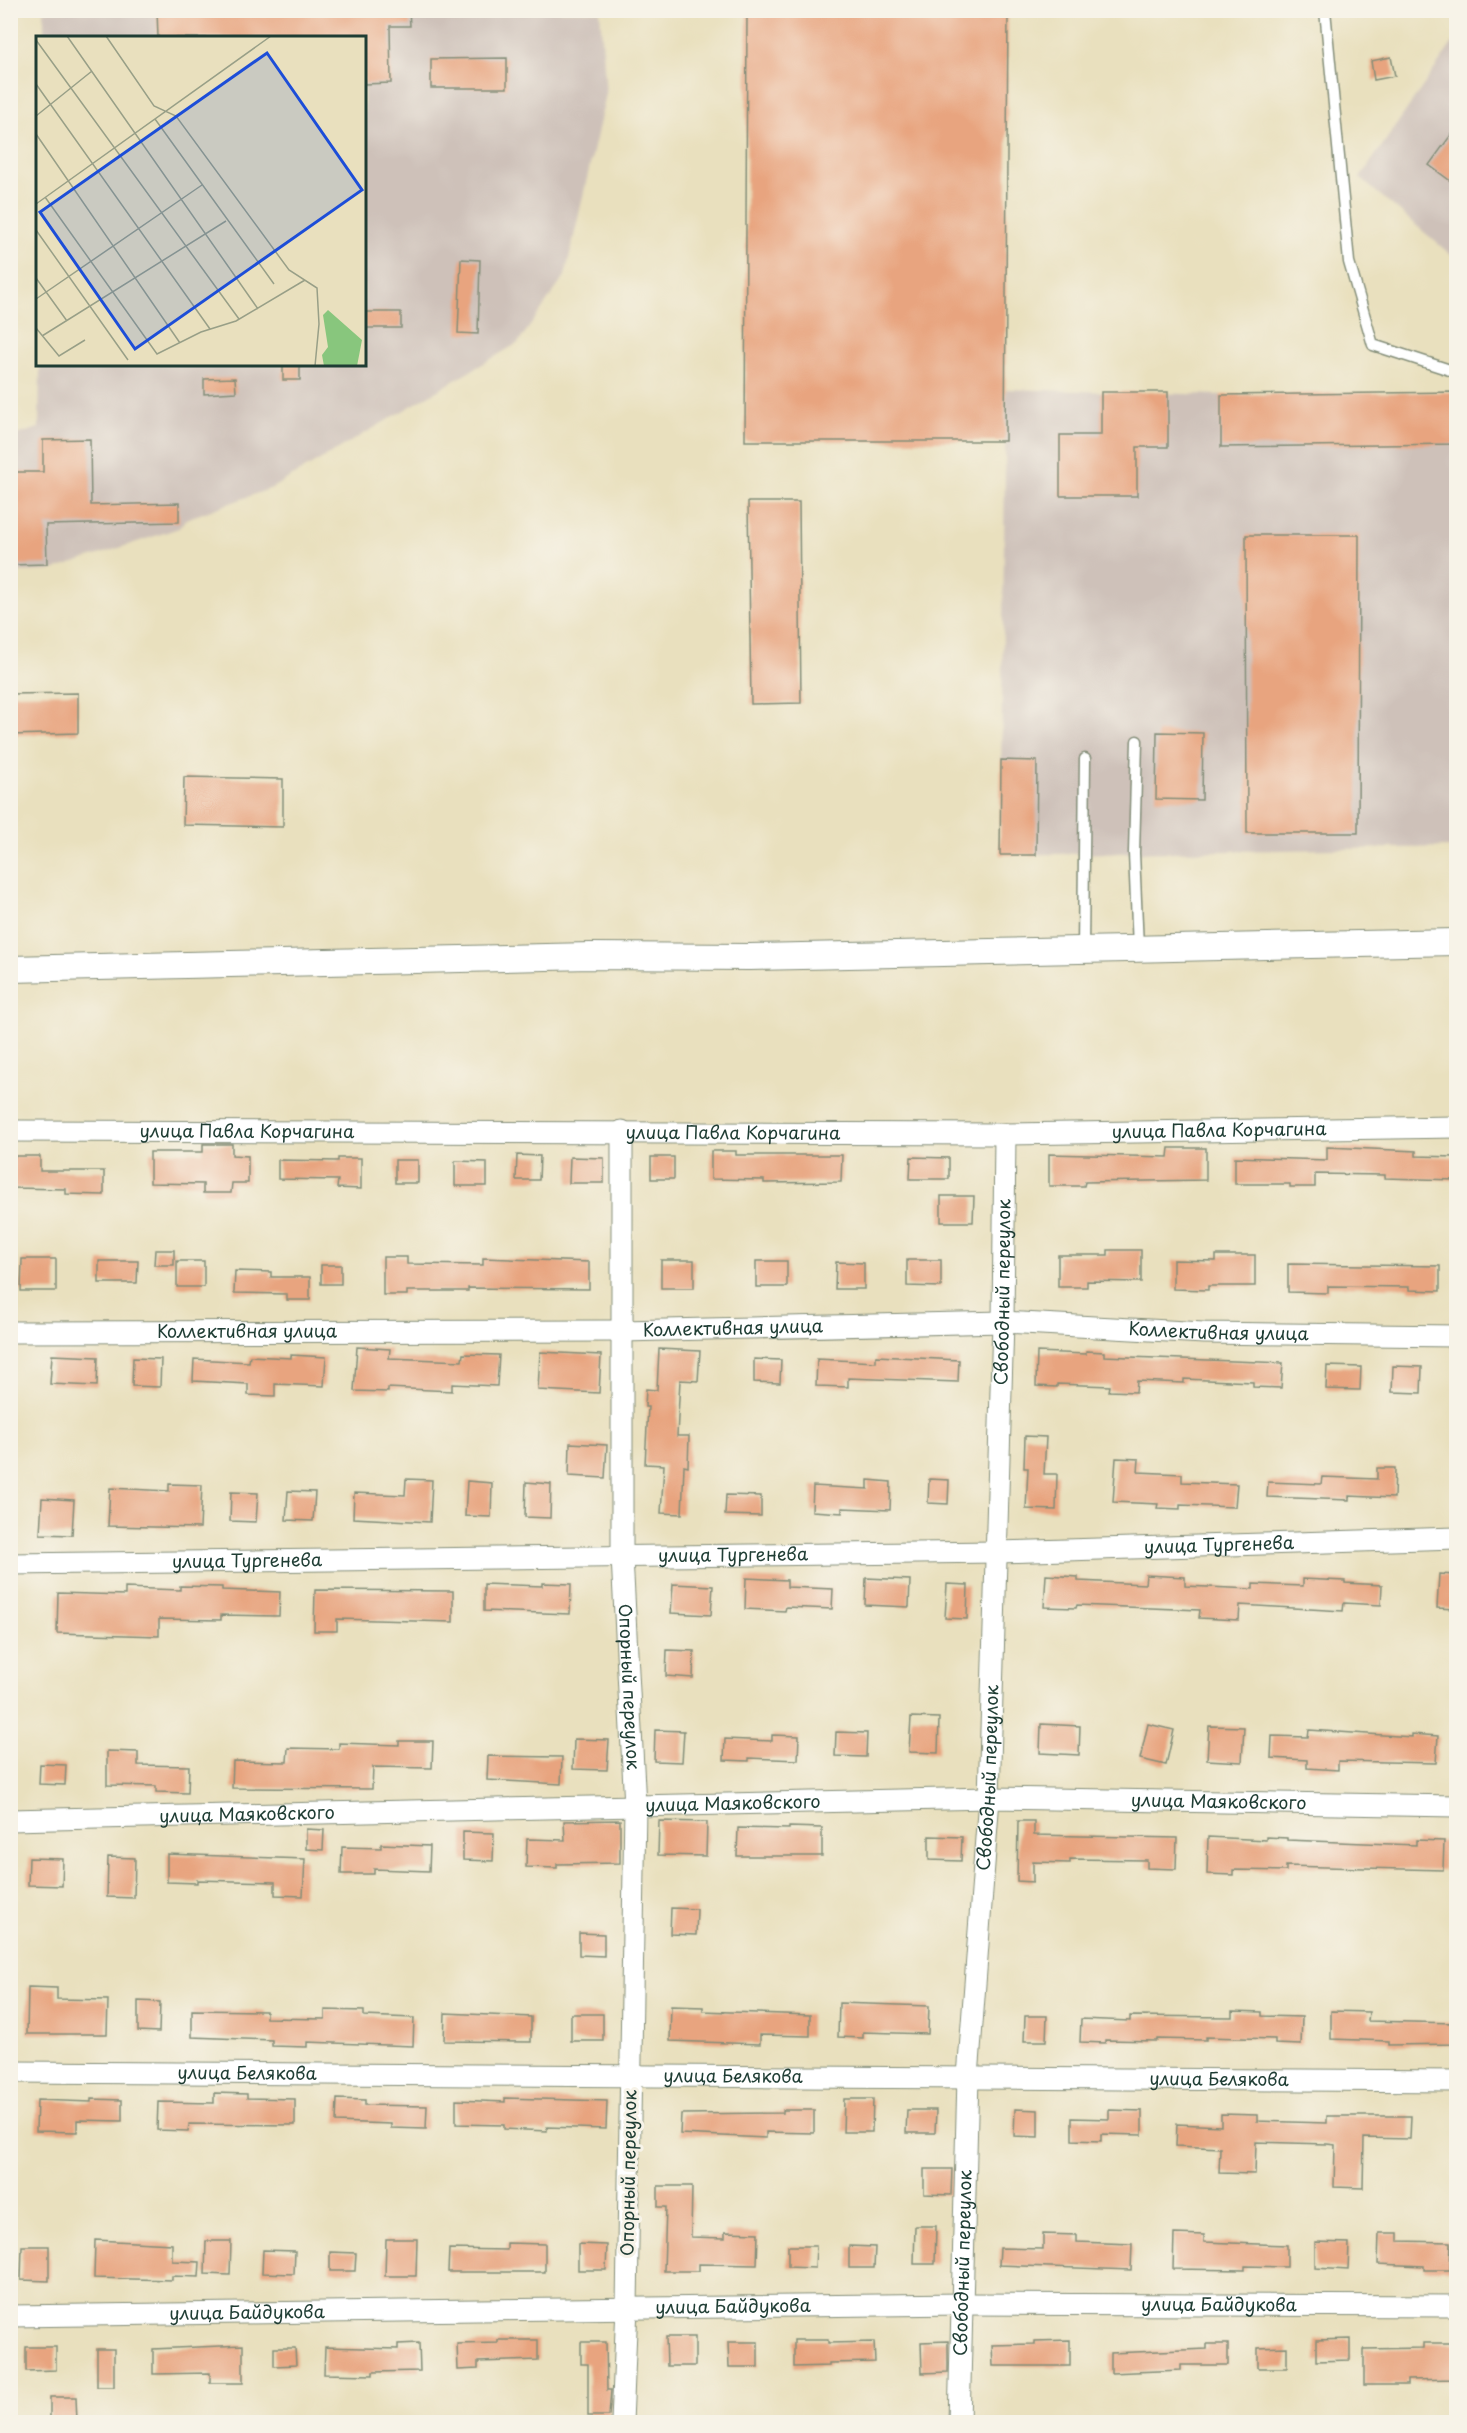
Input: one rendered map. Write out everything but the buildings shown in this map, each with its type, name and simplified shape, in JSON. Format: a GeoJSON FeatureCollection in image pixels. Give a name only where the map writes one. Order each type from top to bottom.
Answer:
{"type":"FeatureCollection","features":[{"type":"Feature","properties":{"kind":"street"},"geometry":{"type":"LineString","coordinates":[[10,969],[579,956],[750,957],[1456,942]]}},
{"type":"Feature","properties":{"kind":"street","name":"улица Павла Корчагина"},"geometry":{"type":"LineString","coordinates":[[10,1131],[622,1131],[1005,1134],[1456,1127]]}},
{"type":"Feature","properties":{"kind":"street","name":"Опорный переулок"},"geometry":{"type":"LineString","coordinates":[[622,1131],[622,1557],[635,1806],[627,2307],[622,2422]]}},
{"type":"Feature","properties":{"kind":"street","name":"Свободный переулок"},"geometry":{"type":"LineString","coordinates":[[958,2422],[968,2077],[989,1798],[1003,1322],[1005,1134]]}},
{"type":"Feature","properties":{"kind":"street","name":"Коллективная улица"},"geometry":{"type":"LineString","coordinates":[[10,1332],[623,1331],[1003,1322],[1204,1333],[1456,1336]]}},
{"type":"Feature","properties":{"kind":"street","name":"улица Тургенева"},"geometry":{"type":"LineString","coordinates":[[10,1564],[997,1552],[1456,1538]]}},
{"type":"Feature","properties":{"kind":"street","name":"улица Маяковского"},"geometry":{"type":"LineString","coordinates":[[10,1820],[989,1798],[1456,1806]]}},
{"type":"Feature","properties":{"kind":"street","name":"улица Белякова"},"geometry":{"type":"LineString","coordinates":[[10,2072],[1456,2081]]}},
{"type":"Feature","properties":{"kind":"street","name":"улица Байдукова"},"geometry":{"type":"LineString","coordinates":[[10,2316],[963,2304],[1456,2306]]}},
{"type":"Feature","properties":{"kind":"lane"},"geometry":{"type":"LineString","coordinates":[[1325,10],[1349,262],[1372,345],[1456,372]]}},
{"type":"Feature","properties":{"kind":"lane"},"geometry":{"type":"LineString","coordinates":[[1137,741],[1134,853],[1138,949]]}},
{"type":"Feature","properties":{"kind":"lane"},"geometry":{"type":"LineString","coordinates":[[1083,950],[1085,759]]}},
{"type":"Feature","properties":{"kind":"shaded area"},"geometry":{"type":"Polygon","coordinates":[[[44,11],[600,11],[606,94],[565,276],[518,343],[272,488],[186,519],[179,528],[50,571],[11,572],[10,437],[39,428],[40,366],[366,366],[366,36],[44,36],[44,11]]]}},
{"type":"Feature","properties":{"kind":"shaded area"},"geometry":{"type":"Polygon","coordinates":[[[1456,38],[1456,259],[1360,178],[1456,38]]]}},
{"type":"Feature","properties":{"kind":"shaded area"},"geometry":{"type":"Polygon","coordinates":[[[1006,389],[1221,395],[1456,392],[1456,847],[1000,855],[1006,389]]]}}]}
